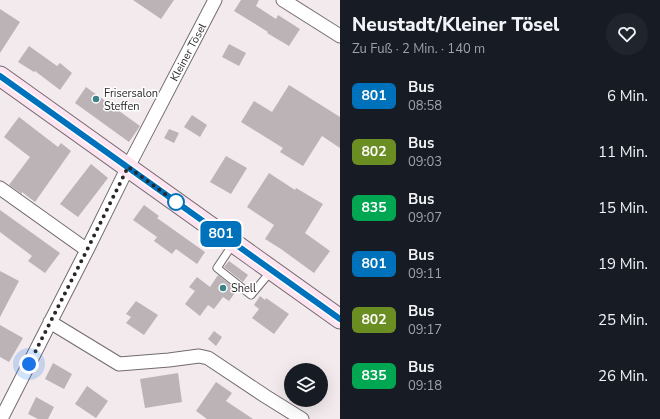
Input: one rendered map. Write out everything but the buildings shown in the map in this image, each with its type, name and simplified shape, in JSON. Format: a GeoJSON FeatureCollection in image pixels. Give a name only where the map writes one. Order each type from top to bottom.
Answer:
{"type":"FeatureCollection","features":[{"type":"Feature","properties":{"kind":"street","name":"Kleiner Tösel"},"geometry":{"type":"LineString","coordinates":[[1,419],[128,167],[215,0]]}},
{"type":"Feature","properties":{"kind":"street"},"geometry":{"type":"LineString","coordinates":[[283,0],[340,36]]}},
{"type":"Feature","properties":{"kind":"street"},"geometry":{"type":"LineString","coordinates":[[0,76],[340,319]]}},
{"type":"Feature","properties":{"kind":"street"},"geometry":{"type":"LineString","coordinates":[[0,188],[87,250]]}},
{"type":"Feature","properties":{"kind":"street"},"geometry":{"type":"LineString","coordinates":[[50,322],[119,364],[199,356],[208,358],[302,419]]}},
{"type":"Feature","properties":{"kind":"lane"},"geometry":{"type":"LineString","coordinates":[[234,243],[217,268],[251,295],[272,270]]}},
{"type":"Feature","properties":{"kind":"bus line","name":"801"},"geometry":{"type":"LineString","coordinates":[[0,76],[340,319]]}},
{"type":"Feature","properties":{"kind":"place","name":"Frisersalon Steffen"},"geometry":{"type":"Point","coordinates":[96,99]}},
{"type":"Feature","properties":{"kind":"place","name":"Shell"},"geometry":{"type":"Point","coordinates":[223,288]}},
{"type":"Feature","properties":{"kind":"route"},"geometry":{"type":"LineString","coordinates":[[29,364],[128,167],[176,202]]}}]}
